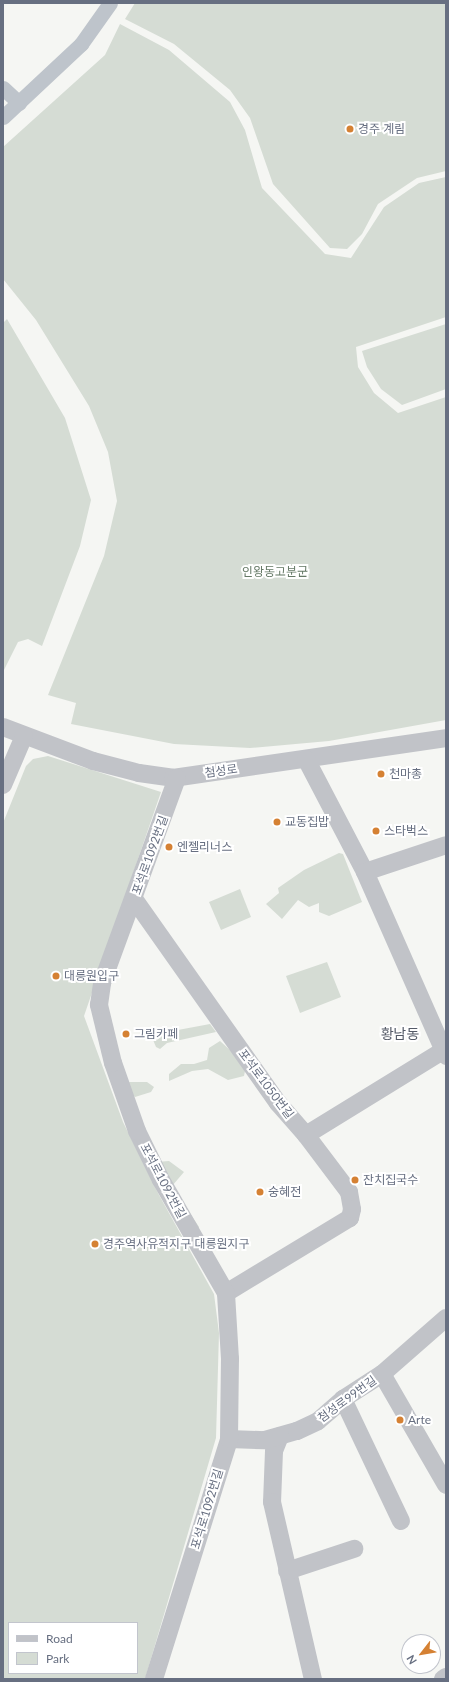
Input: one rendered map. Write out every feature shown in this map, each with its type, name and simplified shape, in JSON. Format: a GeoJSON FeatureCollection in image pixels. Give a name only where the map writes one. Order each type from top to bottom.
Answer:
{"type":"FeatureCollection","features":[{"type":"Feature","properties":{"kind":"street","name":"첨성로"},"geometry":{"type":"LineString","coordinates":[[3,727],[93,761],[139,773],[177,778],[446,738]]}},
{"type":"Feature","properties":{"kind":"street"},"geometry":{"type":"LineString","coordinates":[[3,785],[24,736]]}},
{"type":"Feature","properties":{"kind":"street"},"geometry":{"type":"LineString","coordinates":[[306,759],[365,872],[445,1053],[306,1135]]}},
{"type":"Feature","properties":{"kind":"street","name":"포석로1092번길"},"geometry":{"type":"LineString","coordinates":[[154,1679],[229,1438],[230,1359],[226,1293],[161,1180],[137,1131],[113,1063],[99,1005],[102,984],[177,778]]}},
{"type":"Feature","properties":{"kind":"street"},"geometry":{"type":"LineString","coordinates":[[365,872],[446,845]]}},
{"type":"Feature","properties":{"kind":"street","name":"포석로1050번길"},"geometry":{"type":"LineString","coordinates":[[134,899],[278,1103],[306,1135],[349,1192],[352,1209],[350,1218],[226,1293]]}},
{"type":"Feature","properties":{"kind":"street","name":"첨성로99번길"},"geometry":{"type":"LineString","coordinates":[[229,1438],[265,1440],[297,1431],[318,1421],[343,1399],[382,1374],[446,1318]]}},
{"type":"Feature","properties":{"kind":"street"},"geometry":{"type":"LineString","coordinates":[[382,1374],[446,1485]]}},
{"type":"Feature","properties":{"kind":"street"},"geometry":{"type":"LineString","coordinates":[[343,1399],[401,1521]]}},
{"type":"Feature","properties":{"kind":"street"},"geometry":{"type":"LineString","coordinates":[[280,1436],[274,1450],[272,1502],[313,1679]]}},
{"type":"Feature","properties":{"kind":"street"},"geometry":{"type":"LineString","coordinates":[[287,1570],[354,1549]]}},
{"type":"Feature","properties":{"kind":"green space","name":"경주 계림"},"geometry":{"type":"Polygon","coordinates":[[[135,3],[446,3],[446,171],[417,178],[378,204],[362,234],[347,249],[330,248],[273,184],[250,118],[230,90],[174,44],[125,19],[135,3]]]}},
{"type":"Feature","properties":{"kind":"green space","name":"인왕동고분군"},"geometry":{"type":"Polygon","coordinates":[[[120,24],[169,50],[230,102],[245,130],[262,188],[325,254],[351,258],[384,207],[419,183],[446,177],[446,317],[356,347],[358,367],[374,393],[398,413],[446,397],[446,720],[329,741],[250,748],[174,744],[71,724],[76,703],[48,695],[104,556],[117,501],[108,452],[89,406],[36,320],[3,279],[3,147],[105,55],[120,24]]]}},
{"type":"Feature","properties":{"kind":"green space"},"geometry":{"type":"Polygon","coordinates":[[[7,319],[65,418],[91,500],[80,546],[42,646],[28,639],[18,642],[3,672],[3,323],[7,319]]]}},
{"type":"Feature","properties":{"kind":"green space"},"geometry":{"type":"Polygon","coordinates":[[[446,324],[446,389],[402,405],[381,389],[367,367],[362,351],[446,324]]]}},
{"type":"Feature","properties":{"kind":"green space","name":"경주역사유적지구 대릉원지구"},"geometry":{"type":"Polygon","coordinates":[[[48,756],[161,792],[84,1016],[123,1122],[159,1195],[214,1294],[219,1333],[216,1438],[145,1679],[3,1679],[3,823],[26,766],[33,759],[48,756]]]}},
{"type":"Feature","properties":{"kind":"green space"},"geometry":{"type":"Polygon","coordinates":[[[339,853],[343,854],[362,902],[329,916],[319,912],[319,903],[309,907],[298,900],[282,919],[266,904],[279,893],[278,888],[304,870],[339,853]]]}},
{"type":"Feature","properties":{"kind":"green space"},"geometry":{"type":"Polygon","coordinates":[[[240,889],[251,917],[221,930],[209,902],[240,889]]]}},
{"type":"Feature","properties":{"kind":"green space"},"geometry":{"type":"Polygon","coordinates":[[[327,962],[341,997],[300,1013],[286,976],[327,962]]]}},
{"type":"Feature","properties":{"kind":"green space"},"geometry":{"type":"Polygon","coordinates":[[[210,1024],[216,1032],[167,1043],[160,1049],[156,1047],[151,1035],[210,1024]]]}},
{"type":"Feature","properties":{"kind":"green space"},"geometry":{"type":"Polygon","coordinates":[[[220,1041],[231,1051],[245,1071],[244,1076],[228,1080],[208,1069],[192,1071],[169,1081],[169,1074],[181,1064],[194,1064],[207,1060],[209,1048],[220,1041]]]}},
{"type":"Feature","properties":{"kind":"green space"},"geometry":{"type":"Polygon","coordinates":[[[130,1082],[147,1082],[154,1087],[151,1092],[135,1097],[120,1084],[130,1082]]]}},
{"type":"Feature","properties":{"kind":"green space"},"geometry":{"type":"Polygon","coordinates":[[[169,1161],[184,1172],[172,1186],[199,1227],[192,1246],[156,1162],[169,1161]]]}},
{"type":"Feature","properties":{"kind":"waterway"},"geometry":{"type":"LineString","coordinates":[[3,117],[81,44],[110,3]]}},
{"type":"Feature","properties":{"kind":"waterway"},"geometry":{"type":"LineString","coordinates":[[3,88],[19,103]]}},
{"type":"Feature","properties":{"kind":"place","name":"경주 계림"},"geometry":{"type":"Point","coordinates":[350,129]}},
{"type":"Feature","properties":{"kind":"place","name":"천마총"},"geometry":{"type":"Point","coordinates":[381,774]}},
{"type":"Feature","properties":{"kind":"place","name":"교동집밥"},"geometry":{"type":"Point","coordinates":[277,822]}},
{"type":"Feature","properties":{"kind":"place","name":"스타벅스"},"geometry":{"type":"Point","coordinates":[376,831]}},
{"type":"Feature","properties":{"kind":"place","name":"엔젤리너스"},"geometry":{"type":"Point","coordinates":[169,847]}},
{"type":"Feature","properties":{"kind":"place","name":"대릉원입구"},"geometry":{"type":"Point","coordinates":[56,976]}},
{"type":"Feature","properties":{"kind":"place","name":"그림카페"},"geometry":{"type":"Point","coordinates":[126,1034]}},
{"type":"Feature","properties":{"kind":"place","name":"잔치집국수"},"geometry":{"type":"Point","coordinates":[355,1180]}},
{"type":"Feature","properties":{"kind":"place","name":"숭혜전"},"geometry":{"type":"Point","coordinates":[260,1192]}},
{"type":"Feature","properties":{"kind":"place","name":"경주역사유적지구 대릉원지구"},"geometry":{"type":"Point","coordinates":[95,1244]}},
{"type":"Feature","properties":{"kind":"place","name":"Arte"},"geometry":{"type":"Point","coordinates":[400,1420]}},
{"type":"Feature","properties":{"kind":"district","name":"황남동"},"geometry":{"type":"Point","coordinates":[400,1034]}}]}
